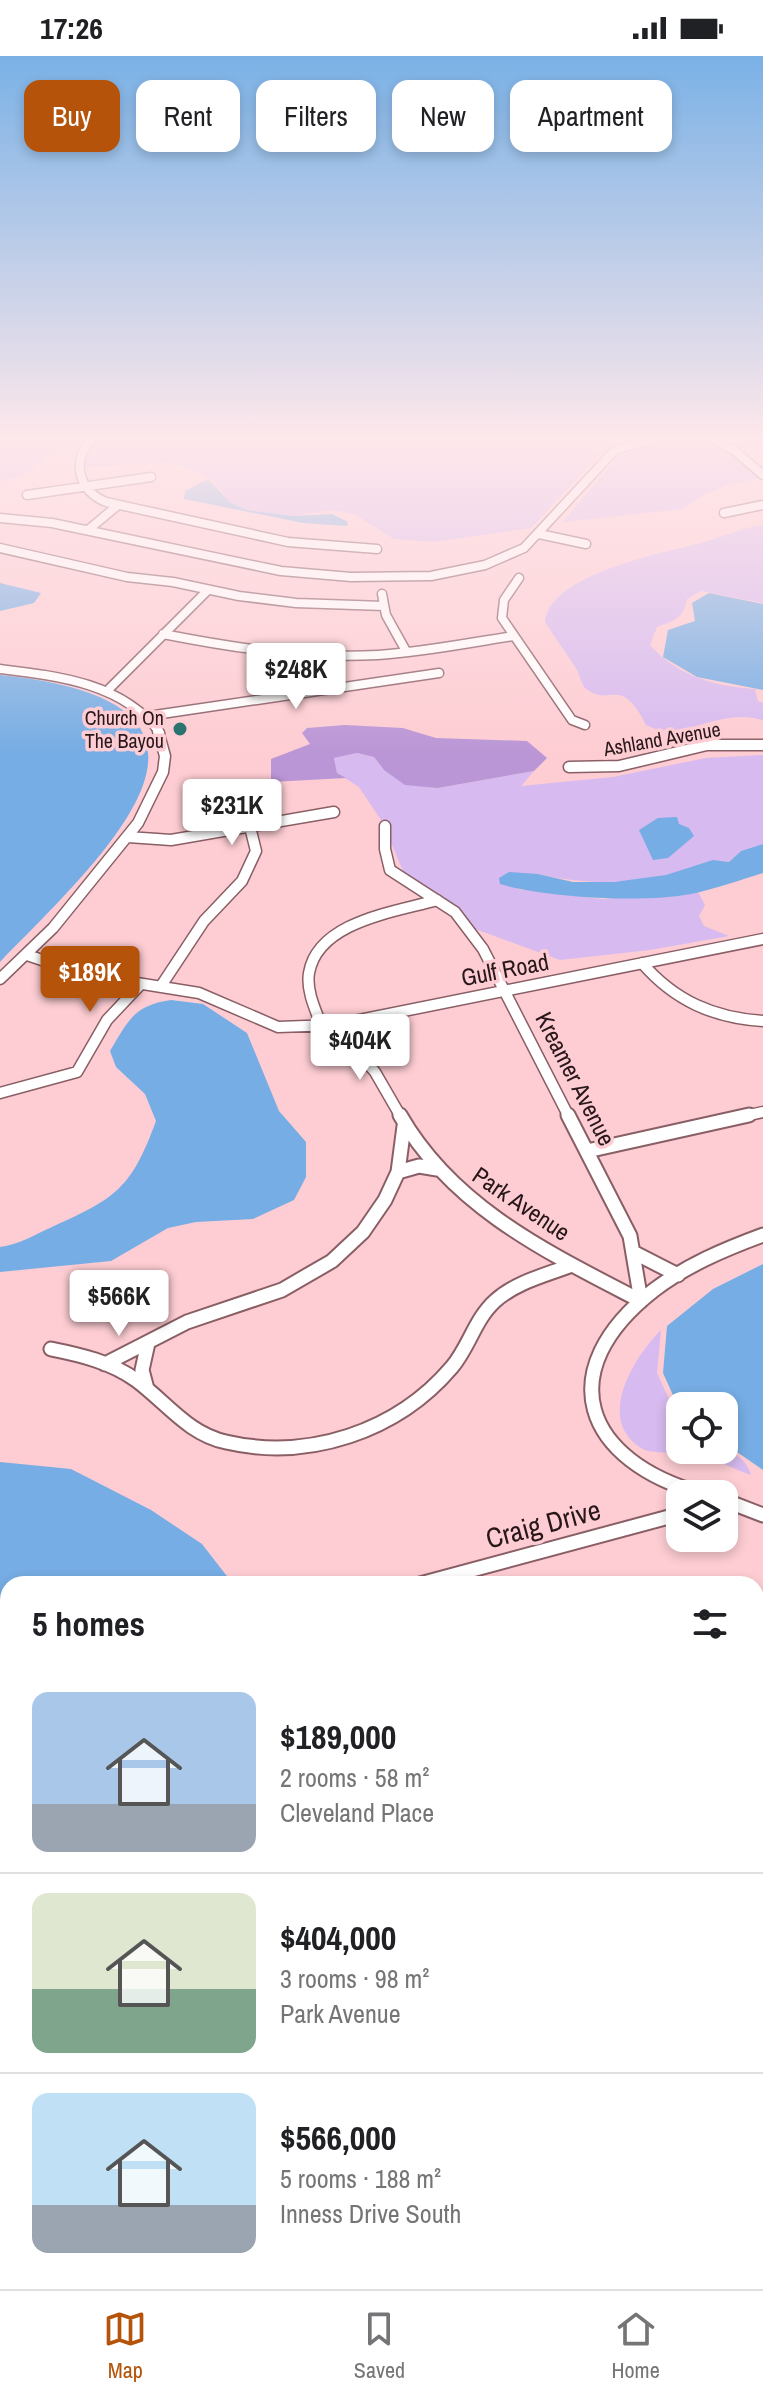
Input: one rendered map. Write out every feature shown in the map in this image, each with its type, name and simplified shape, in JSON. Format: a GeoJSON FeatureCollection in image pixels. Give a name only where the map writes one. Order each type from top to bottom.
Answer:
{"type":"FeatureCollection","features":[{"type":"Feature","properties":{"kind":"street"},"geometry":{"type":"LineString","coordinates":[[152,544],[254,567],[320,575],[385,578],[431,576],[471,569],[509,556],[525,544]]}},
{"type":"Feature","properties":{"kind":"street"},"geometry":{"type":"LineString","coordinates":[[316,544],[377,549]]}},
{"type":"Feature","properties":{"kind":"street"},"geometry":{"type":"LineString","coordinates":[[0,548],[100,572],[208,590],[296,603],[384,606]]}},
{"type":"Feature","properties":{"kind":"street"},"geometry":{"type":"LineString","coordinates":[[375,578],[376,590],[382,594],[384,606],[406,651]]}},
{"type":"Feature","properties":{"kind":"street"},"geometry":{"type":"LineString","coordinates":[[382,594],[386,590],[385,578]]}},
{"type":"Feature","properties":{"kind":"street"},"geometry":{"type":"LineString","coordinates":[[519,578],[501,608],[503,621],[572,720],[585,725]]}},
{"type":"Feature","properties":{"kind":"street"},"geometry":{"type":"LineString","coordinates":[[107,691],[208,590]]}},
{"type":"Feature","properties":{"kind":"street"},"geometry":{"type":"LineString","coordinates":[[163,634],[291,653],[378,655],[513,636]]}},
{"type":"Feature","properties":{"kind":"street"},"geometry":{"type":"LineString","coordinates":[[0,669],[45,675],[107,691],[133,704],[148,716],[161,736],[165,758],[153,795],[128,837],[27,955],[0,979]]}},
{"type":"Feature","properties":{"kind":"street"},"geometry":{"type":"LineString","coordinates":[[148,716],[439,673]]}},
{"type":"Feature","properties":{"kind":"street","name":"Ashland Avenue"},"geometry":{"type":"LineString","coordinates":[[569,767],[591,770],[708,745],[763,745]]}},
{"type":"Feature","properties":{"kind":"street"},"geometry":{"type":"LineString","coordinates":[[128,837],[168,840],[334,812]]}},
{"type":"Feature","properties":{"kind":"street","name":"Kreamer Avenue"},"geometry":{"type":"LineString","coordinates":[[385,826],[385,849],[390,870],[455,912],[467,926],[505,990],[630,1236],[641,1301]]}},
{"type":"Feature","properties":{"kind":"street"},"geometry":{"type":"LineString","coordinates":[[161,986],[204,921],[244,877],[256,848],[250,827]]}},
{"type":"Feature","properties":{"kind":"street","name":"Park Avenue"},"geometry":{"type":"LineString","coordinates":[[437,900],[362,923],[322,945],[309,970],[310,994],[328,1026],[375,1072],[404,1126],[437,1169],[481,1209],[572,1265],[641,1301]]}},
{"type":"Feature","properties":{"kind":"street","name":"Gulf Road"},"geometry":{"type":"LineString","coordinates":[[27,955],[69,974],[210,996],[278,1027],[328,1026],[763,939]]}},
{"type":"Feature","properties":{"kind":"street"},"geometry":{"type":"LineString","coordinates":[[642,963],[662,987],[696,1007],[722,1015],[763,1021]]}},
{"type":"Feature","properties":{"kind":"street"},"geometry":{"type":"LineString","coordinates":[[0,1093],[77,1072],[107,1020],[140,985]]}},
{"type":"Feature","properties":{"kind":"street"},"geometry":{"type":"LineString","coordinates":[[587,1151],[763,1112]]}},
{"type":"Feature","properties":{"kind":"street"},"geometry":{"type":"LineString","coordinates":[[105,1364],[187,1322],[282,1290],[332,1261],[368,1227],[385,1200],[398,1172],[404,1126]]}},
{"type":"Feature","properties":{"kind":"street"},"geometry":{"type":"LineString","coordinates":[[398,1172],[419,1166],[437,1169]]}},
{"type":"Feature","properties":{"kind":"street"},"geometry":{"type":"LineString","coordinates":[[666,1483],[636,1468],[610,1442],[596,1417],[591,1384],[598,1356],[641,1301],[678,1275],[722,1251],[763,1235]]}},
{"type":"Feature","properties":{"kind":"street"},"geometry":{"type":"LineString","coordinates":[[635,1253],[678,1275]]}},
{"type":"Feature","properties":{"kind":"street"},"geometry":{"type":"LineString","coordinates":[[51,1349],[82,1355],[105,1364],[147,1389],[170,1412],[221,1441],[280,1448],[331,1443],[384,1421],[423,1395],[459,1358],[494,1301],[526,1283],[572,1265]]}},
{"type":"Feature","properties":{"kind":"street"},"geometry":{"type":"LineString","coordinates":[[147,1389],[142,1370],[148,1343]]}},
{"type":"Feature","properties":{"kind":"street"},"geometry":{"type":"LineString","coordinates":[[738,1506],[763,1515]]}},
{"type":"Feature","properties":{"kind":"street","name":"Craig Drive"},"geometry":{"type":"LineString","coordinates":[[450,1576],[666,1518]]}},
{"type":"Feature","properties":{"kind":"shaded area"},"geometry":{"type":"Polygon","coordinates":[[[695,544],[763,544],[763,603],[701,591],[687,599],[677,618],[657,627],[650,645],[672,665],[697,678],[755,689],[758,701],[763,703],[763,720],[730,718],[677,732],[671,728],[660,731],[646,725],[629,700],[622,696],[601,695],[585,688],[577,670],[545,622],[552,605],[566,590],[587,578],[638,559],[695,544]]]}},
{"type":"Feature","properties":{"kind":"shaded area"},"geometry":{"type":"Polygon","coordinates":[[[345,725],[403,728],[436,738],[527,741],[547,758],[534,771],[438,788],[405,785],[384,770],[374,757],[357,753],[334,758],[337,773],[346,778],[271,782],[271,759],[310,744],[302,733],[307,728],[345,725]]]}},
{"type":"Feature","properties":{"kind":"shaded area"},"geometry":{"type":"Polygon","coordinates":[[[357,753],[374,757],[384,770],[438,788],[534,771],[521,786],[613,777],[706,758],[763,755],[763,844],[741,851],[729,862],[706,863],[669,875],[636,880],[570,880],[538,874],[517,889],[603,899],[698,892],[705,905],[699,916],[704,926],[729,936],[650,950],[560,960],[475,929],[464,915],[405,876],[389,838],[390,823],[383,823],[359,787],[337,773],[334,758],[357,753]]]}},
{"type":"Feature","properties":{"kind":"shaded area"},"geometry":{"type":"Polygon","coordinates":[[[661,1330],[657,1373],[666,1393],[666,1453],[645,1450],[630,1438],[622,1424],[620,1408],[623,1390],[650,1342],[661,1330]]]}},
{"type":"Feature","properties":{"kind":"shaded area"},"geometry":{"type":"Polygon","coordinates":[[[738,1457],[751,1475],[724,1464],[738,1464],[738,1457]]]}},
{"type":"Feature","properties":{"kind":"water"},"geometry":{"type":"Polygon","coordinates":[[[0,583],[41,593],[34,603],[0,611],[0,583]]]}},
{"type":"Feature","properties":{"kind":"water"},"geometry":{"type":"Polygon","coordinates":[[[709,593],[763,604],[763,690],[697,677],[663,657],[668,630],[695,621],[692,603],[709,593]]]}},
{"type":"Feature","properties":{"kind":"water"},"geometry":{"type":"Polygon","coordinates":[[[0,675],[83,691],[130,716],[148,749],[142,788],[118,831],[82,876],[0,962],[0,675]]]}},
{"type":"Feature","properties":{"kind":"water"},"geometry":{"type":"Polygon","coordinates":[[[677,817],[679,824],[689,828],[694,836],[668,858],[653,860],[639,830],[658,818],[677,817]]]}},
{"type":"Feature","properties":{"kind":"water"},"geometry":{"type":"Polygon","coordinates":[[[763,844],[763,873],[700,892],[671,897],[568,896],[500,884],[499,878],[509,872],[538,874],[573,882],[614,882],[666,875],[713,860],[729,862],[741,851],[763,844]]]}},
{"type":"Feature","properties":{"kind":"water"},"geometry":{"type":"Polygon","coordinates":[[[171,1000],[203,1004],[247,1033],[279,1111],[306,1142],[306,1177],[294,1200],[253,1219],[196,1222],[168,1228],[111,1261],[0,1272],[0,1247],[27,1239],[92,1208],[119,1189],[129,1177],[156,1121],[145,1094],[116,1067],[110,1051],[127,1023],[140,1010],[171,1000]]]}},
{"type":"Feature","properties":{"kind":"water"},"geometry":{"type":"Polygon","coordinates":[[[763,1264],[763,1470],[738,1453],[738,1392],[672,1392],[663,1373],[667,1326],[713,1289],[763,1264]]]}},
{"type":"Feature","properties":{"kind":"water"},"geometry":{"type":"Polygon","coordinates":[[[0,1462],[71,1469],[151,1510],[202,1544],[227,1576],[0,1576],[0,1462]]]}},
{"type":"Feature","properties":{"kind":"place","name":"Church On The Bayou"},"geometry":{"type":"Point","coordinates":[180,729]}}]}
